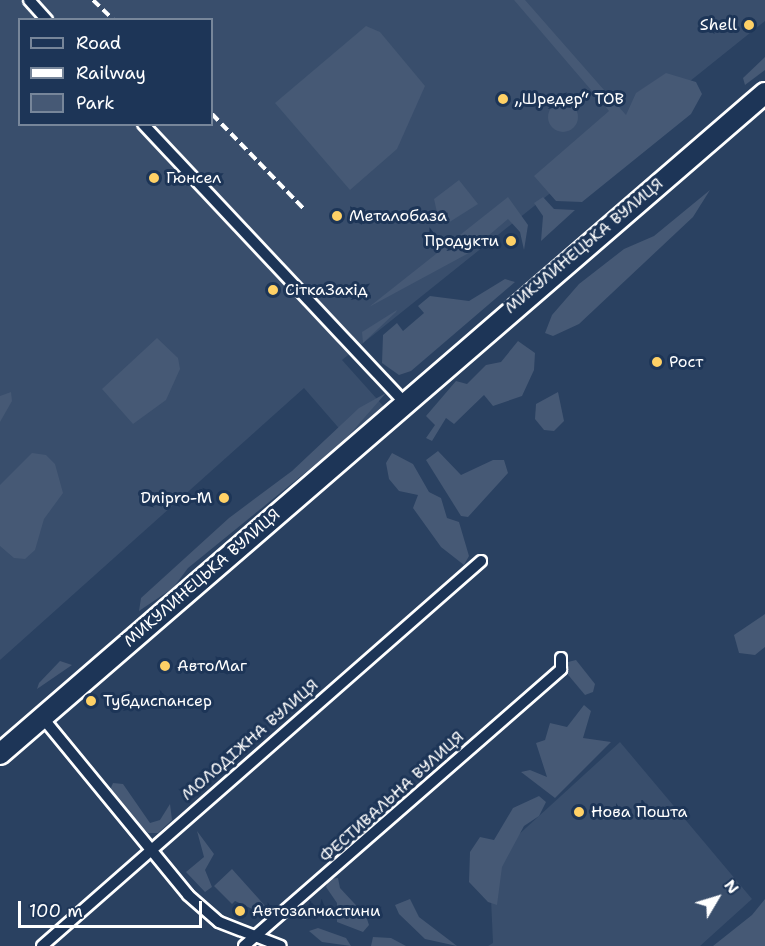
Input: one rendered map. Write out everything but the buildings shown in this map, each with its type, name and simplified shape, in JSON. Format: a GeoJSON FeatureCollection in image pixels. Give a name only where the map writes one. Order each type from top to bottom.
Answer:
{"type":"FeatureCollection","features":[{"type":"Feature","properties":{"kind":"highway","name":"МИКУЛИНЕЦЬКА ВУЛИЦЯ"},"geometry":{"type":"LineString","coordinates":[[0,754],[403,401],[765,93]]}},
{"type":"Feature","properties":{"kind":"street"},"geometry":{"type":"LineString","coordinates":[[29,0],[44,18]]}},
{"type":"Feature","properties":{"kind":"street"},"geometry":{"type":"LineString","coordinates":[[145,126],[403,401]]}},
{"type":"Feature","properties":{"kind":"street","name":"МОЛОДІЖНА ВУЛИЦЯ"},"geometry":{"type":"LineString","coordinates":[[42,946],[151,848],[481,561]]}},
{"type":"Feature","properties":{"kind":"street","name":"ФЕСТИВАЛЬНА ВУЛИЦЯ"},"geometry":{"type":"LineString","coordinates":[[244,946],[561,663]]}},
{"type":"Feature","properties":{"kind":"street"},"geometry":{"type":"LineString","coordinates":[[42,717],[151,848],[219,922],[281,946]]}},
{"type":"Feature","properties":{"kind":"shaded area"},"geometry":{"type":"Polygon","coordinates":[[[0,0],[765,0],[765,21],[342,360],[394,418],[357,449],[304,388],[0,660],[0,0]]]}},
{"type":"Feature","properties":{"kind":"shaded area"},"geometry":{"type":"Polygon","coordinates":[[[620,742],[752,899],[700,946],[488,946],[493,943],[490,877],[516,837],[620,742]]]}},
{"type":"Feature","properties":{"kind":"green space"},"geometry":{"type":"Polygon","coordinates":[[[514,0],[525,0],[626,115],[636,93],[666,73],[696,82],[702,94],[691,114],[582,202],[556,201],[534,176],[609,111],[514,0]]]}},
{"type":"Feature","properties":{"kind":"green space"},"geometry":{"type":"Polygon","coordinates":[[[366,26],[380,32],[425,86],[397,149],[350,190],[275,103],[366,26]]]}},
{"type":"Feature","properties":{"kind":"green space"},"geometry":{"type":"Polygon","coordinates":[[[765,57],[765,70],[745,85],[743,78],[765,57]]]}},
{"type":"Feature","properties":{"kind":"green space"},"geometry":{"type":"Polygon","coordinates":[[[563,102],[574,106],[578,117],[574,128],[563,132],[552,128],[548,117],[552,106],[563,102]]]}},
{"type":"Feature","properties":{"kind":"green space"},"geometry":{"type":"Polygon","coordinates":[[[459,180],[478,204],[448,223],[438,217],[434,199],[459,180]]]}},
{"type":"Feature","properties":{"kind":"green space"},"geometry":{"type":"Polygon","coordinates":[[[710,190],[693,217],[579,324],[553,336],[545,333],[552,315],[579,284],[624,249],[654,236],[710,190]]]}},
{"type":"Feature","properties":{"kind":"green space"},"geometry":{"type":"Polygon","coordinates":[[[508,197],[528,225],[524,250],[520,232],[508,219],[467,254],[369,307],[508,197]]]}},
{"type":"Feature","properties":{"kind":"green space"},"geometry":{"type":"Polygon","coordinates":[[[543,197],[554,209],[575,210],[541,241],[543,216],[534,203],[543,197]]]}},
{"type":"Feature","properties":{"kind":"green space"},"geometry":{"type":"Polygon","coordinates":[[[505,279],[515,282],[411,371],[399,375],[382,363],[383,335],[397,323],[403,331],[424,313],[418,306],[430,296],[469,301],[505,279]]]}},
{"type":"Feature","properties":{"kind":"green space"},"geometry":{"type":"Polygon","coordinates":[[[397,310],[396,312],[363,343],[362,332],[397,310]]]}},
{"type":"Feature","properties":{"kind":"green space"},"geometry":{"type":"Polygon","coordinates":[[[157,338],[178,358],[180,369],[166,400],[133,424],[102,389],[157,338]]]}},
{"type":"Feature","properties":{"kind":"green space"},"geometry":{"type":"Polygon","coordinates":[[[518,341],[535,353],[534,370],[522,396],[493,406],[484,395],[454,424],[446,418],[432,441],[426,438],[435,425],[426,416],[456,381],[467,384],[486,365],[501,362],[518,341]]]}},
{"type":"Feature","properties":{"kind":"green space"},"geometry":{"type":"Polygon","coordinates":[[[11,392],[12,401],[0,422],[0,396],[11,392]]]}},
{"type":"Feature","properties":{"kind":"green space"},"geometry":{"type":"Polygon","coordinates":[[[558,392],[564,421],[554,431],[544,430],[535,419],[536,404],[558,392]]]}},
{"type":"Feature","properties":{"kind":"green space"},"geometry":{"type":"Polygon","coordinates":[[[386,393],[343,442],[188,568],[173,588],[139,611],[141,598],[229,518],[292,471],[359,408],[386,393]]]}},
{"type":"Feature","properties":{"kind":"green space"},"geometry":{"type":"Polygon","coordinates":[[[438,451],[461,475],[493,460],[504,460],[508,473],[468,517],[461,516],[426,460],[438,451]]]}},
{"type":"Feature","properties":{"kind":"green space"},"geometry":{"type":"Polygon","coordinates":[[[32,453],[46,455],[55,464],[63,493],[44,519],[35,550],[25,559],[14,558],[0,546],[0,485],[32,453]]]}},
{"type":"Feature","properties":{"kind":"green space"},"geometry":{"type":"Polygon","coordinates":[[[392,453],[413,464],[429,492],[441,498],[447,518],[459,522],[469,556],[464,565],[441,547],[413,508],[418,495],[399,491],[389,479],[386,463],[392,453]]]}},
{"type":"Feature","properties":{"kind":"green space"},"geometry":{"type":"Polygon","coordinates":[[[765,614],[765,647],[755,655],[739,653],[734,635],[765,614]]]}},
{"type":"Feature","properties":{"kind":"green space"},"geometry":{"type":"Polygon","coordinates":[[[576,660],[595,684],[593,692],[585,695],[564,670],[564,663],[576,660]]]}},
{"type":"Feature","properties":{"kind":"green space"},"geometry":{"type":"Polygon","coordinates":[[[60,661],[72,665],[37,689],[39,683],[60,661]]]}},
{"type":"Feature","properties":{"kind":"green space"},"geometry":{"type":"Polygon","coordinates":[[[584,705],[591,711],[583,738],[611,742],[555,798],[521,772],[530,770],[547,777],[536,743],[545,740],[550,723],[567,727],[584,705]]]}},
{"type":"Feature","properties":{"kind":"green space"},"geometry":{"type":"Polygon","coordinates":[[[113,783],[123,784],[150,823],[160,820],[170,804],[172,820],[158,833],[148,833],[115,798],[110,790],[113,783]]]}},
{"type":"Feature","properties":{"kind":"green space"},"geometry":{"type":"Polygon","coordinates":[[[539,796],[546,802],[539,816],[524,826],[502,867],[497,905],[488,902],[469,882],[470,852],[480,837],[494,840],[513,808],[539,796]]]}},
{"type":"Feature","properties":{"kind":"green space"},"geometry":{"type":"Polygon","coordinates":[[[197,831],[214,854],[205,870],[212,887],[205,892],[186,872],[204,857],[197,831]]]}},
{"type":"Feature","properties":{"kind":"green space"},"geometry":{"type":"Polygon","coordinates":[[[232,869],[267,908],[261,913],[235,901],[232,904],[214,886],[232,869]]]}},
{"type":"Feature","properties":{"kind":"green space"},"geometry":{"type":"Polygon","coordinates":[[[338,878],[340,888],[366,916],[369,925],[363,932],[337,922],[337,903],[326,887],[329,879],[338,878]]]}},
{"type":"Feature","properties":{"kind":"green space"},"geometry":{"type":"Polygon","coordinates":[[[410,899],[419,917],[457,946],[425,939],[399,914],[395,905],[410,899]]]}},
{"type":"Feature","properties":{"kind":"green space"},"geometry":{"type":"Polygon","coordinates":[[[765,899],[765,946],[713,946],[752,915],[765,899]]]}},
{"type":"Feature","properties":{"kind":"green space"},"geometry":{"type":"Polygon","coordinates":[[[318,928],[346,938],[351,946],[322,942],[309,931],[318,928]]]}},
{"type":"Feature","properties":{"kind":"green space"},"geometry":{"type":"Polygon","coordinates":[[[373,937],[391,938],[406,946],[371,946],[373,937]]]}},
{"type":"Feature","properties":{"kind":"railway"},"geometry":{"type":"LineString","coordinates":[[93,0],[112,18]]}},
{"type":"Feature","properties":{"kind":"railway"},"geometry":{"type":"LineString","coordinates":[[213,115],[304,209]]}},
{"type":"Feature","properties":{"kind":"place","name":"Shell"},"geometry":{"type":"Point","coordinates":[749,25]}},
{"type":"Feature","properties":{"kind":"place","name":"„Шредер“ ТОВ"},"geometry":{"type":"Point","coordinates":[503,99]}},
{"type":"Feature","properties":{"kind":"place","name":"Гюнсел"},"geometry":{"type":"Point","coordinates":[154,178]}},
{"type":"Feature","properties":{"kind":"place","name":"Металобаза"},"geometry":{"type":"Point","coordinates":[337,216]}},
{"type":"Feature","properties":{"kind":"place","name":"Продукти"},"geometry":{"type":"Point","coordinates":[511,241]}},
{"type":"Feature","properties":{"kind":"place","name":"СіткаЗахід"},"geometry":{"type":"Point","coordinates":[273,290]}},
{"type":"Feature","properties":{"kind":"place","name":"Рост"},"geometry":{"type":"Point","coordinates":[657,362]}},
{"type":"Feature","properties":{"kind":"place","name":"Dnipro-M"},"geometry":{"type":"Point","coordinates":[224,498]}},
{"type":"Feature","properties":{"kind":"place","name":"АвтоМаг"},"geometry":{"type":"Point","coordinates":[165,666]}},
{"type":"Feature","properties":{"kind":"place","name":"Тубдиспансер"},"geometry":{"type":"Point","coordinates":[91,701]}},
{"type":"Feature","properties":{"kind":"place","name":"Нова Пошта"},"geometry":{"type":"Point","coordinates":[579,812]}},
{"type":"Feature","properties":{"kind":"place","name":"Автозапчастини"},"geometry":{"type":"Point","coordinates":[240,911]}}]}
